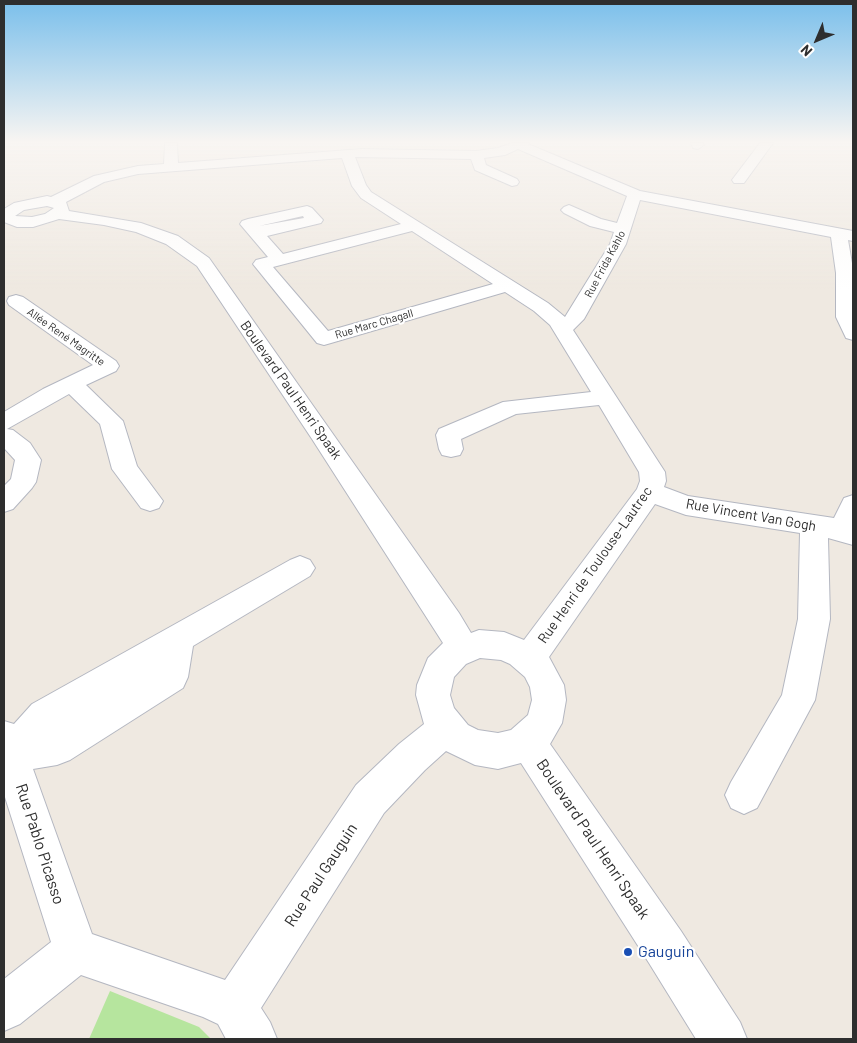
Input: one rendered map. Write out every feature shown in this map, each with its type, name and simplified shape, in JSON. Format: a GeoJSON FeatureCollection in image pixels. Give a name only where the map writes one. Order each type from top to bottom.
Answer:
{"type":"FeatureCollection","features":[{"type":"Feature","properties":{"kind":"street"},"geometry":{"type":"LineString","coordinates":[[8,235],[14,212],[40,221],[56,208],[83,192]]}},
{"type":"Feature","properties":{"kind":"street","name":"Rue Henri de Toulouse-Lautrec"},"geometry":{"type":"LineString","coordinates":[[362,192],[552,316],[563,328],[652,472],[653,481],[649,492],[529,659]]}},
{"type":"Feature","properties":{"kind":"street"},"geometry":{"type":"LineString","coordinates":[[628,192],[636,195],[846,236],[846,318],[853,334]]}},
{"type":"Feature","properties":{"kind":"street","name":"Rue Frida Kahlo"},"geometry":{"type":"LineString","coordinates":[[563,328],[574,319],[618,244],[631,201],[636,195]]}},
{"type":"Feature","properties":{"kind":"street","name":"Boulevard Paul Henri Spaak"},"geometry":{"type":"LineString","coordinates":[[56,208],[141,228],[172,240],[203,262],[322,433],[448,622],[463,649]]}},
{"type":"Feature","properties":{"kind":"street"},"geometry":{"type":"LineString","coordinates":[[568,210],[596,223],[624,229]]}},
{"type":"Feature","properties":{"kind":"street","name":"Rue Marc Chagall"},"geometry":{"type":"LineString","coordinates":[[414,226],[262,264],[324,339],[507,286]]}},
{"type":"Feature","properties":{"kind":"street"},"geometry":{"type":"LineString","coordinates":[[257,233],[279,260]]}},
{"type":"Feature","properties":{"kind":"street","name":"Allée René Magritte"},"geometry":{"type":"LineString","coordinates":[[4,422],[108,366],[16,301]]}},
{"type":"Feature","properties":{"kind":"street"},"geometry":{"type":"LineString","coordinates":[[72,384],[111,421],[125,469],[150,501]]}},
{"type":"Feature","properties":{"kind":"street"},"geometry":{"type":"LineString","coordinates":[[451,449],[448,435],[511,408],[606,397]]}},
{"type":"Feature","properties":{"kind":"street"},"geometry":{"type":"LineString","coordinates":[[4,436],[20,449],[28,460],[23,482],[4,502]]}},
{"type":"Feature","properties":{"kind":"street","name":"Rue Vincent Van Gogh"},"geometry":{"type":"LineString","coordinates":[[649,492],[686,505],[837,530]]}},
{"type":"Feature","properties":{"kind":"street"},"geometry":{"type":"LineString","coordinates":[[744,795],[798,700],[814,619],[837,530],[853,505]]}},
{"type":"Feature","properties":{"kind":"street"},"geometry":{"type":"LineString","coordinates":[[7,746],[57,746],[171,677],[178,639],[300,568]]}},
{"type":"Feature","properties":{"kind":"street"},"geometry":{"type":"LineString","coordinates":[[479,644],[496,644],[513,649],[529,659],[544,677],[550,700],[544,723],[537,732],[528,741],[509,749],[489,750],[468,744],[455,737],[439,717],[435,705],[434,685],[444,663],[463,649],[479,644]]}},
{"type":"Feature","properties":{"kind":"street","name":"Rue Paul Gauguin"},"geometry":{"type":"LineString","coordinates":[[244,1024],[370,799],[412,757],[447,728]]}},
{"type":"Feature","properties":{"kind":"street","name":"Boulevard Paul Henri Spaak"},"geometry":{"type":"LineString","coordinates":[[528,741],[591,834],[723,1039]]}},
{"type":"Feature","properties":{"kind":"street","name":"Rue Pablo Picasso"},"geometry":{"type":"LineString","coordinates":[[7,746],[76,951]]}},
{"type":"Feature","properties":{"kind":"street"},"geometry":{"type":"LineString","coordinates":[[4,1008],[76,951],[210,997],[244,1024]]}},
{"type":"Feature","properties":{"kind":"green space"},"geometry":{"type":"Polygon","coordinates":[[[110,991],[199,1027],[211,1039],[89,1039],[110,991]]]}},
{"type":"Feature","properties":{"kind":"place","name":"Gauguin"},"geometry":{"type":"Point","coordinates":[628,952]}}]}
